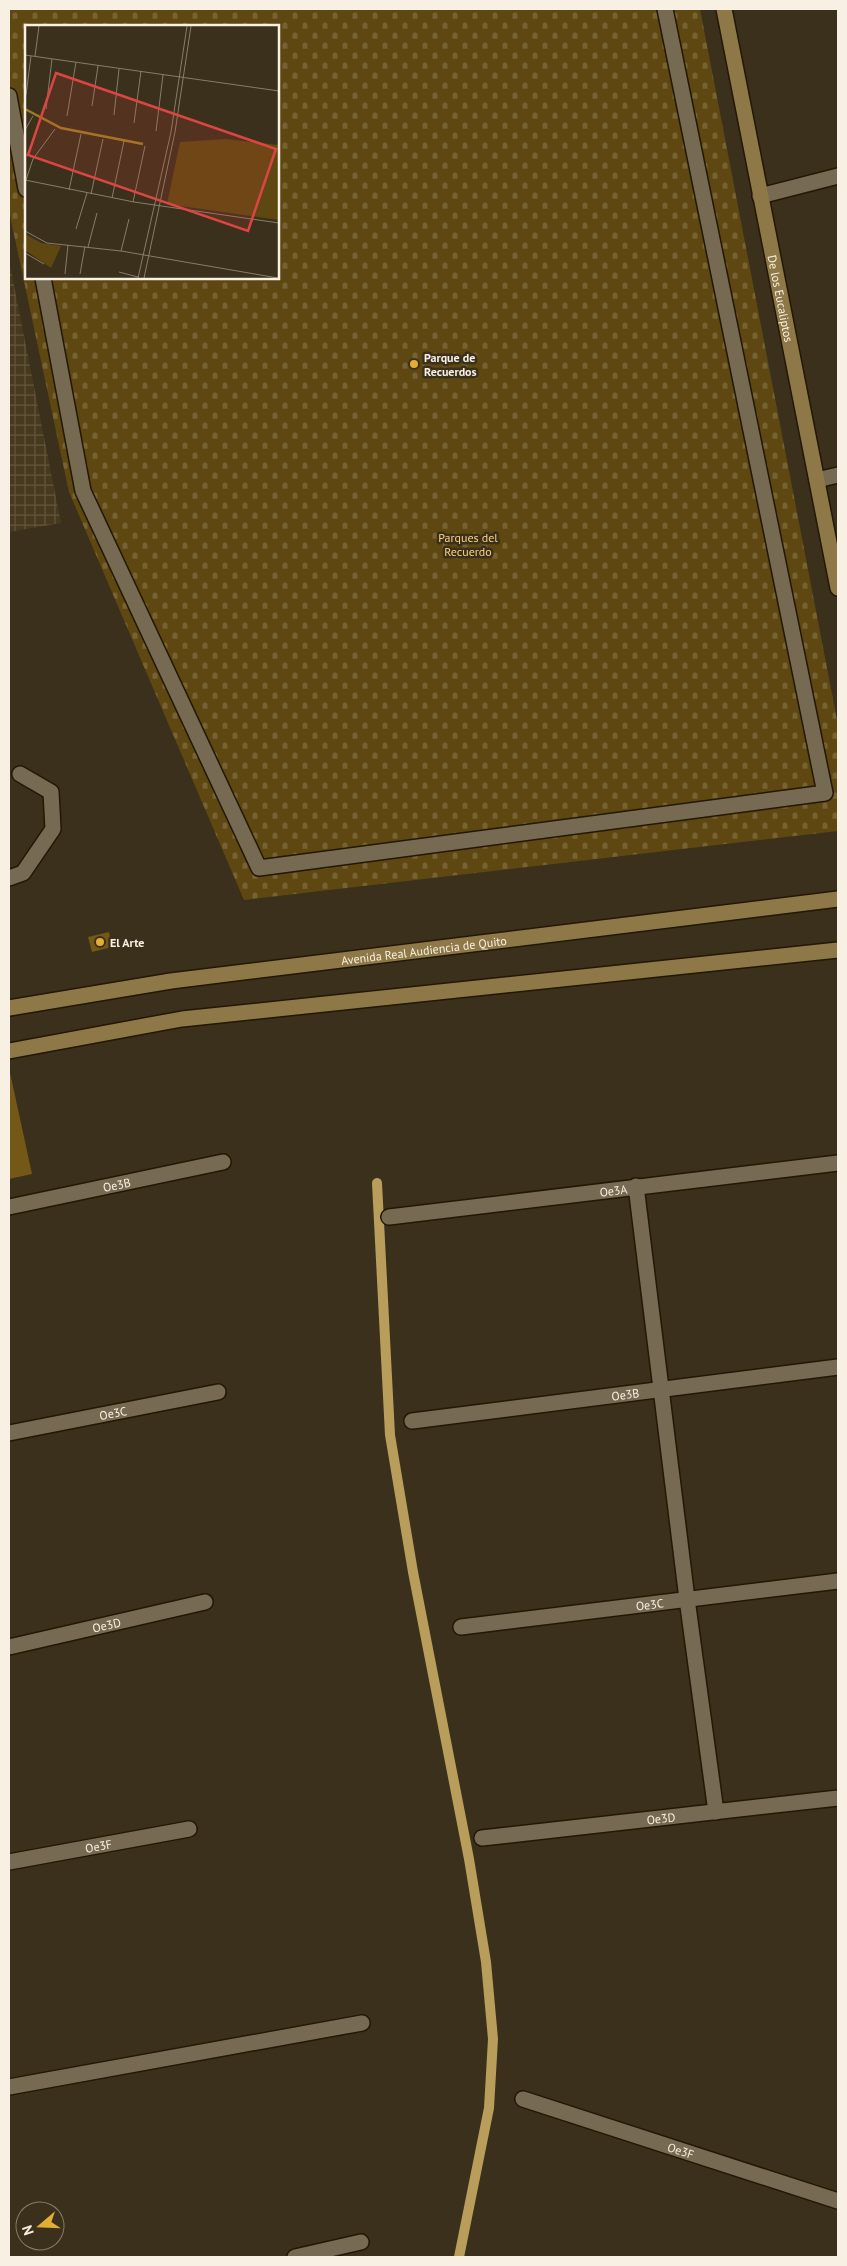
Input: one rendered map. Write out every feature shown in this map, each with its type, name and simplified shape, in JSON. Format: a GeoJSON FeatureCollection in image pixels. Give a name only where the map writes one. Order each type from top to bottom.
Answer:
{"type":"FeatureCollection","features":[{"type":"Feature","properties":{"kind":"main road","name":"De los Eucaliptos"},"geometry":{"type":"LineString","coordinates":[[724,9],[838,588]]}},
{"type":"Feature","properties":{"kind":"main road","name":"Avenida Real Audiencia de Quito"},"geometry":{"type":"LineString","coordinates":[[9,1008],[171,981],[838,899]]}},
{"type":"Feature","properties":{"kind":"main road"},"geometry":{"type":"LineString","coordinates":[[9,1051],[182,1019],[838,950]]}},
{"type":"Feature","properties":{"kind":"street"},"geometry":{"type":"LineString","coordinates":[[43,279],[83,491],[259,868],[825,793],[665,9]]}},
{"type":"Feature","properties":{"kind":"street"},"geometry":{"type":"LineString","coordinates":[[9,96],[25,184]]}},
{"type":"Feature","properties":{"kind":"street"},"geometry":{"type":"LineString","coordinates":[[760,196],[838,176]]}},
{"type":"Feature","properties":{"kind":"street"},"geometry":{"type":"LineString","coordinates":[[817,480],[838,475]]}},
{"type":"Feature","properties":{"kind":"street"},"geometry":{"type":"LineString","coordinates":[[9,878],[23,873],[53,828],[51,792],[20,774]]}},
{"type":"Feature","properties":{"kind":"street","name":"Oe3B"},"geometry":{"type":"LineString","coordinates":[[9,1207],[223,1162]]}},
{"type":"Feature","properties":{"kind":"street","name":"Oe3A"},"geometry":{"type":"LineString","coordinates":[[389,1217],[838,1163]]}},
{"type":"Feature","properties":{"kind":"street"},"geometry":{"type":"LineString","coordinates":[[636,1186],[660,1390],[716,1812]]}},
{"type":"Feature","properties":{"kind":"street","name":"Oe3B"},"geometry":{"type":"LineString","coordinates":[[412,1421],[838,1367]]}},
{"type":"Feature","properties":{"kind":"street","name":"Oe3C"},"geometry":{"type":"LineString","coordinates":[[9,1433],[218,1392]]}},
{"type":"Feature","properties":{"kind":"street","name":"Oe3C"},"geometry":{"type":"LineString","coordinates":[[461,1626],[838,1581]]}},
{"type":"Feature","properties":{"kind":"street","name":"Oe3D"},"geometry":{"type":"LineString","coordinates":[[9,1647],[205,1602]]}},
{"type":"Feature","properties":{"kind":"street","name":"Oe3D"},"geometry":{"type":"LineString","coordinates":[[482,1838],[838,1798]]}},
{"type":"Feature","properties":{"kind":"street","name":"Oe3F"},"geometry":{"type":"LineString","coordinates":[[9,1862],[189,1829]]}},
{"type":"Feature","properties":{"kind":"street"},"geometry":{"type":"LineString","coordinates":[[9,2087],[362,2023]]}},
{"type":"Feature","properties":{"kind":"street","name":"Oe3F"},"geometry":{"type":"LineString","coordinates":[[523,2099],[838,2201]]}},
{"type":"Feature","properties":{"kind":"street"},"geometry":{"type":"LineString","coordinates":[[295,2257],[361,2242]]}},
{"type":"Feature","properties":{"kind":"shaded area"},"geometry":{"type":"Polygon","coordinates":[[[9,260],[61,523],[9,532],[9,260]]]}},
{"type":"Feature","properties":{"kind":"green space","name":"Parques del Recuerdo"},"geometry":{"type":"Polygon","coordinates":[[[9,9],[700,9],[838,725],[838,831],[244,900],[69,492],[9,211],[9,9]]]}},
{"type":"Feature","properties":{"kind":"building","name":"El Arte"},"geometry":{"type":"Polygon","coordinates":[[[109,932],[112,947],[92,952],[88,937],[109,932]]]}},
{"type":"Feature","properties":{"kind":"building"},"geometry":{"type":"Polygon","coordinates":[[[9,1068],[32,1174],[9,1179],[9,1068]]]}},
{"type":"Feature","properties":{"kind":"waterway"},"geometry":{"type":"LineString","coordinates":[[377,1183],[390,1435],[413,1572],[469,1859],[486,1962],[493,2039],[489,2108],[459,2257]]}},
{"type":"Feature","properties":{"kind":"place","name":"Parque de Recuerdos"},"geometry":{"type":"Point","coordinates":[414,364]}},
{"type":"Feature","properties":{"kind":"place","name":"El Arte"},"geometry":{"type":"Point","coordinates":[100,942]}}]}
